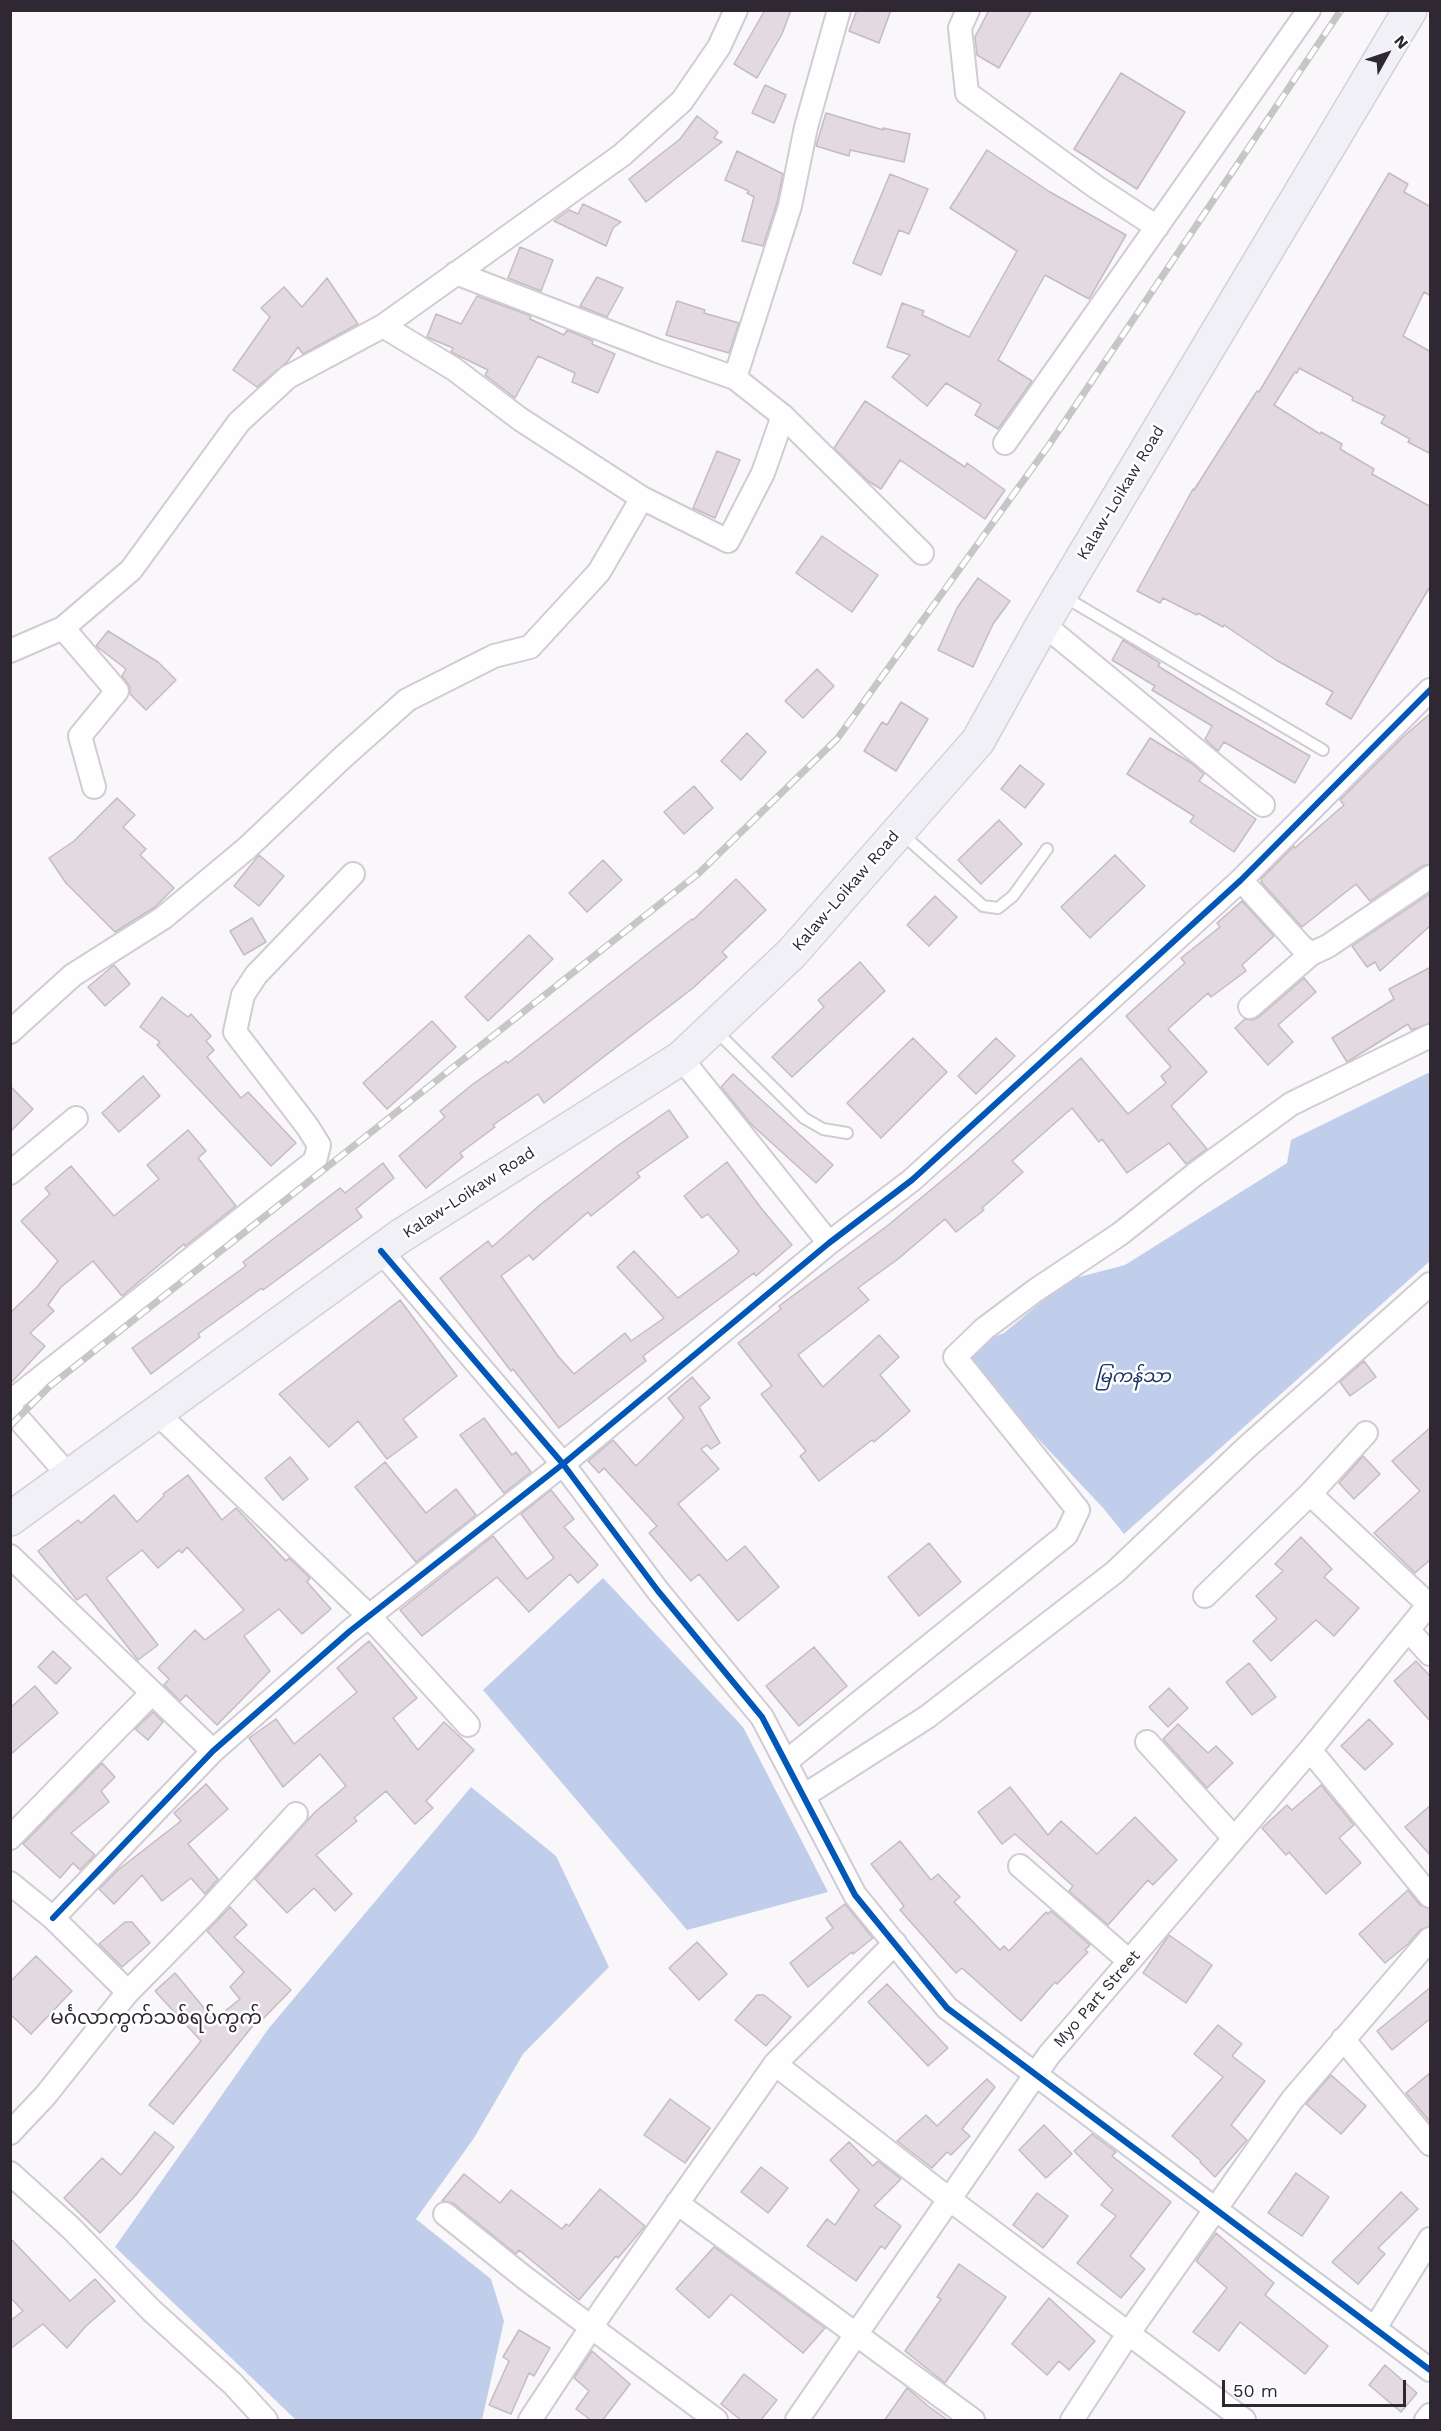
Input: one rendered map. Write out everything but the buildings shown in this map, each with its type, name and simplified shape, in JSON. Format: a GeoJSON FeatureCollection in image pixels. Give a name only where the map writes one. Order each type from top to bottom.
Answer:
{"type":"FeatureCollection","features":[{"type":"Feature","properties":{"kind":"main road","name":"Kalaw-Loikaw Road"},"geometry":{"type":"LineString","coordinates":[[10,1519],[381,1251],[681,1058],[792,953],[978,741],[1060,595],[1408,12]]}},
{"type":"Feature","properties":{"kind":"street"},"geometry":{"type":"LineString","coordinates":[[10,651],[63,628],[131,570],[239,422],[288,377],[383,326],[622,155],[682,101],[719,47],[736,10]]}},
{"type":"Feature","properties":{"kind":"street"},"geometry":{"type":"LineString","coordinates":[[735,378],[790,206],[806,127],[839,10]]}},
{"type":"Feature","properties":{"kind":"street"},"geometry":{"type":"LineString","coordinates":[[968,10],[960,28],[967,93],[1096,187],[1157,226]]}},
{"type":"Feature","properties":{"kind":"street"},"geometry":{"type":"LineString","coordinates":[[1005,443],[1309,10]]}},
{"type":"Feature","properties":{"kind":"street"},"geometry":{"type":"LineString","coordinates":[[456,273],[658,351],[735,378],[783,416],[922,553]]}},
{"type":"Feature","properties":{"kind":"street"},"geometry":{"type":"LineString","coordinates":[[383,326],[454,369],[520,419],[642,498],[728,541],[763,473],[783,416]]}},
{"type":"Feature","properties":{"kind":"street"},"geometry":{"type":"LineString","coordinates":[[10,1032],[73,975],[163,918],[197,890],[247,848],[407,700],[494,656],[530,647],[599,572],[642,498]]}},
{"type":"Feature","properties":{"kind":"street"},"geometry":{"type":"LineString","coordinates":[[1043,624],[1263,805]]}},
{"type":"Feature","properties":{"kind":"street"},"geometry":{"type":"LineString","coordinates":[[63,628],[117,691],[80,736],[94,787]]}},
{"type":"Feature","properties":{"kind":"street"},"geometry":{"type":"LineString","coordinates":[[53,1918],[213,1751],[369,1616],[563,1464],[829,1243],[912,1180],[1241,880],[1431,690]]}},
{"type":"Feature","properties":{"kind":"street"},"geometry":{"type":"LineString","coordinates":[[10,1402],[315,1161],[319,1145],[235,1032],[243,996],[256,975],[353,874]]}},
{"type":"Feature","properties":{"kind":"street"},"geometry":{"type":"LineString","coordinates":[[1250,1006],[1311,954],[1431,877]]}},
{"type":"Feature","properties":{"kind":"street"},"geometry":{"type":"LineString","coordinates":[[1241,880],[1311,954]]}},
{"type":"Feature","properties":{"kind":"street"},"geometry":{"type":"LineString","coordinates":[[787,1761],[1066,1535],[1078,1510],[955,1357],[984,1329],[1035,1290],[1119,1234],[1194,1175],[1291,1104],[1431,1036]]}},
{"type":"Feature","properties":{"kind":"street"},"geometry":{"type":"LineString","coordinates":[[681,1058],[829,1243]]}},
{"type":"Feature","properties":{"kind":"street"},"geometry":{"type":"LineString","coordinates":[[10,1173],[76,1118]]}},
{"type":"Feature","properties":{"kind":"street"},"geometry":{"type":"LineString","coordinates":[[381,1251],[563,1464],[658,1591],[762,1717],[805,1795],[855,1895],[947,2008],[1431,2370]]}},
{"type":"Feature","properties":{"kind":"street"},"geometry":{"type":"LineString","coordinates":[[805,1795],[927,1717],[1115,1572],[1247,1447],[1431,1284]]}},
{"type":"Feature","properties":{"kind":"street"},"geometry":{"type":"LineString","coordinates":[[10,1409],[70,1477]]}},
{"type":"Feature","properties":{"kind":"street"},"geometry":{"type":"LineString","coordinates":[[157,1413],[369,1616],[468,1725]]}},
{"type":"Feature","properties":{"kind":"street"},"geometry":{"type":"LineString","coordinates":[[1205,1596],[1310,1494],[1366,1432]]}},
{"type":"Feature","properties":{"kind":"street"},"geometry":{"type":"LineString","coordinates":[[1310,1494],[1430,1604]]}},
{"type":"Feature","properties":{"kind":"street"},"geometry":{"type":"LineString","coordinates":[[10,1556],[213,1751]]}},
{"type":"Feature","properties":{"kind":"street","name":"Myo Part Street"},"geometry":{"type":"LineString","coordinates":[[797,2421],[1049,2055],[1310,1750],[1430,1604]]}},
{"type":"Feature","properties":{"kind":"street"},"geometry":{"type":"LineString","coordinates":[[1409,1631],[1431,1654]]}},
{"type":"Feature","properties":{"kind":"street"},"geometry":{"type":"LineString","coordinates":[[10,1838],[152,1693]]}},
{"type":"Feature","properties":{"kind":"street"},"geometry":{"type":"LineString","coordinates":[[1147,1742],[1234,1838]]}},
{"type":"Feature","properties":{"kind":"street"},"geometry":{"type":"LineString","coordinates":[[1310,1750],[1431,1896]]}},
{"type":"Feature","properties":{"kind":"street"},"geometry":{"type":"LineString","coordinates":[[10,2133],[45,2096],[128,1992],[205,1914],[296,1814]]}},
{"type":"Feature","properties":{"kind":"street"},"geometry":{"type":"LineString","coordinates":[[1020,1866],[1129,1961]]}},
{"type":"Feature","properties":{"kind":"street"},"geometry":{"type":"LineString","coordinates":[[10,1883],[53,1918],[128,1992]]}},
{"type":"Feature","properties":{"kind":"street"},"geometry":{"type":"LineString","coordinates":[[1072,2421],[1214,2208],[1292,2100],[1431,1939]]}},
{"type":"Feature","properties":{"kind":"street"},"geometry":{"type":"LineString","coordinates":[[530,2421],[591,2327],[775,2064],[895,1943]]}},
{"type":"Feature","properties":{"kind":"street"},"geometry":{"type":"LineString","coordinates":[[1343,2039],[1431,2144]]}},
{"type":"Feature","properties":{"kind":"street"},"geometry":{"type":"LineString","coordinates":[[775,2064],[949,2199],[1244,2421]]}},
{"type":"Feature","properties":{"kind":"street"},"geometry":{"type":"LineString","coordinates":[[10,2174],[71,2228],[152,2311],[233,2384],[266,2421]]}},
{"type":"Feature","properties":{"kind":"street"},"geometry":{"type":"LineString","coordinates":[[677,2203],[973,2421]]}},
{"type":"Feature","properties":{"kind":"street"},"geometry":{"type":"LineString","coordinates":[[445,2214],[716,2421]]}},
{"type":"Feature","properties":{"kind":"street"},"geometry":{"type":"LineString","coordinates":[[1375,2328],[1431,2239]]}},
{"type":"Feature","properties":{"kind":"street"},"geometry":{"type":"LineString","coordinates":[[1426,2421],[1431,2415]]}},
{"type":"Feature","properties":{"kind":"lane"},"geometry":{"type":"LineString","coordinates":[[1060,595],[1323,750]]}},
{"type":"Feature","properties":{"kind":"lane"},"geometry":{"type":"LineString","coordinates":[[899,831],[983,906],[998,908],[1013,896],[1047,849]]}},
{"type":"Feature","properties":{"kind":"lane"},"geometry":{"type":"LineString","coordinates":[[713,1028],[804,1118],[824,1129],[847,1133]]}},
{"type":"Feature","properties":{"kind":"water","name":"မြကန်သာ"},"geometry":{"type":"Polygon","coordinates":[[[1430,1072],[1430,1261],[1124,1534],[1104,1509],[964,1360],[973,1345],[1004,1333],[1068,1280],[1125,1265],[1287,1163],[1291,1140],[1430,1072]]]}},
{"type":"Feature","properties":{"kind":"water"},"geometry":{"type":"Polygon","coordinates":[[[603,1578],[743,1727],[828,1892],[687,1930],[483,1690],[603,1578]]]}},
{"type":"Feature","properties":{"kind":"water"},"geometry":{"type":"Polygon","coordinates":[[[471,1787],[556,1856],[609,1967],[523,2054],[474,2138],[416,2219],[491,2279],[504,2321],[482,2420],[296,2420],[115,2247],[269,2028],[471,1787]]]}},
{"type":"Feature","properties":{"kind":"railway"},"geometry":{"type":"LineString","coordinates":[[10,1426],[50,1386],[699,873],[837,739],[1049,445],[1341,10]]}},
{"type":"Feature","properties":{"kind":"cycle path"},"geometry":{"type":"LineString","coordinates":[[53,1918],[213,1751],[350,1631],[563,1464],[829,1243],[912,1180],[1241,880],[1430,690]]}},
{"type":"Feature","properties":{"kind":"cycle path"},"geometry":{"type":"LineString","coordinates":[[381,1251],[563,1464],[658,1591],[762,1717],[855,1895],[947,2008],[1430,2370]]}},
{"type":"Feature","properties":{"kind":"district","name":"မင်္ဂလာကွက်သစ်ရပ်ကွက်"},"geometry":{"type":"Point","coordinates":[156,2018]}}]}
